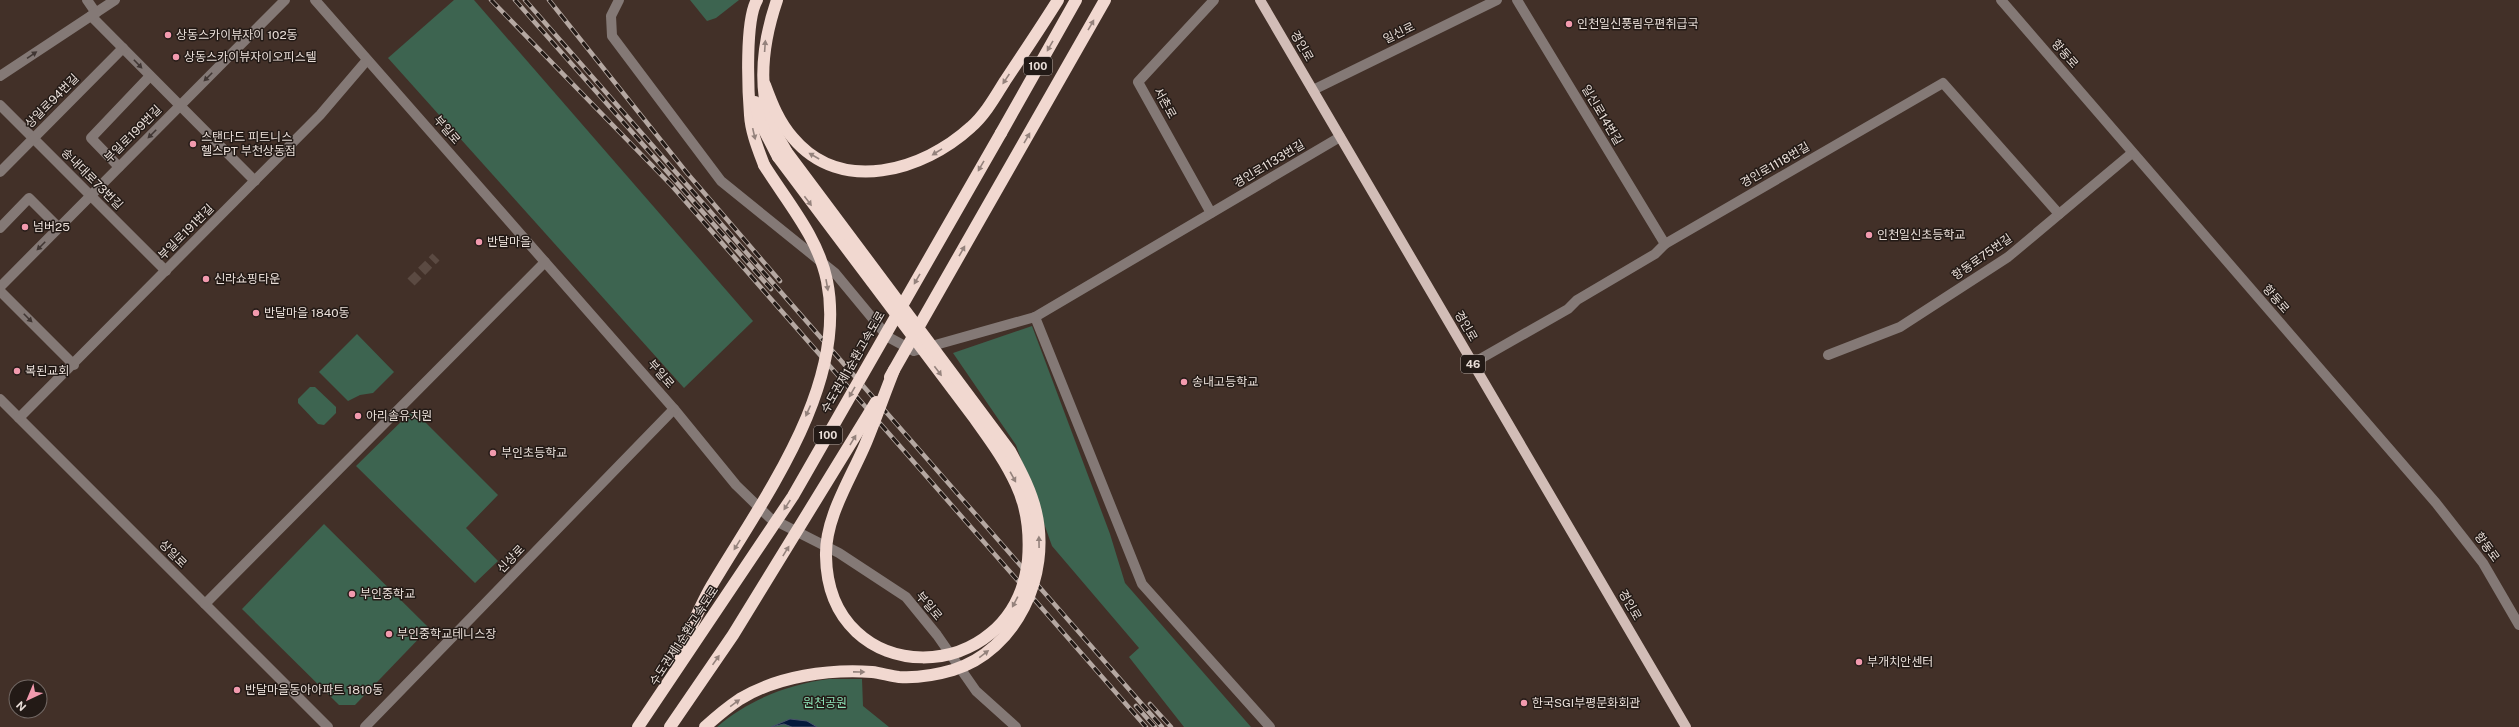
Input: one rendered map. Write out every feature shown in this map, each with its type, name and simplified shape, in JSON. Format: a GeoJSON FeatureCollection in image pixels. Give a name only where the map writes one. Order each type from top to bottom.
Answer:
{"type":"FeatureCollection","features":[{"type":"Feature","properties":{"kind":"highway"},"geometry":{"type":"LineString","coordinates":[[656,704],[712,586],[773,488],[820,386],[827,352],[832,315],[827,280],[818,252],[805,227],[764,165],[755,140],[750,116],[750,36],[757,0]]}},
{"type":"Feature","properties":{"kind":"highway"},"geometry":{"type":"LineString","coordinates":[[705,727],[740,699],[764,687],[808,675],[836,672],[872,672],[898,677],[922,676],[953,670],[978,659],[1000,642],[1019,618],[1031,593],[1038,566],[1040,541],[1036,512],[1026,481],[1010,450],[782,154],[769,119],[765,84],[765,38],[777,0]]}},
{"type":"Feature","properties":{"kind":"highway"},"geometry":{"type":"LineString","coordinates":[[765,84],[780,122],[793,139],[810,154],[832,165],[860,172],[883,172],[907,166],[930,157],[972,127],[987,108],[1058,0]]}},
{"type":"Feature","properties":{"kind":"highway","name":"수도권제1순환고속도로"},"geometry":{"type":"LineString","coordinates":[[638,727],[656,704],[793,496],[1076,0]]}},
{"type":"Feature","properties":{"kind":"highway","name":"100"},"geometry":{"type":"LineString","coordinates":[[670,727],[733,635],[894,370],[1105,0]]}},
{"type":"Feature","properties":{"kind":"highway"},"geometry":{"type":"LineString","coordinates":[[749,81],[760,122],[1000,453],[1017,485],[1027,517],[1029,548],[1026,574],[1019,595],[1008,615],[993,632],[962,651],[940,657],[913,658],[885,652],[861,636],[841,615],[828,588],[826,554],[832,520],[894,370]]}},
{"type":"Feature","properties":{"kind":"main road","name":"경인로"},"geometry":{"type":"LineString","coordinates":[[1260,0],[1686,727]]}},
{"type":"Feature","properties":{"kind":"street"},"geometry":{"type":"LineString","coordinates":[[87,0],[94,14],[123,48],[254,181]]}},
{"type":"Feature","properties":{"kind":"street"},"geometry":{"type":"LineString","coordinates":[[0,76],[115,0]]}},
{"type":"Feature","properties":{"kind":"street","name":"부일로199번길"},"geometry":{"type":"LineString","coordinates":[[0,287],[285,0]]}},
{"type":"Feature","properties":{"kind":"street","name":"부일로"},"geometry":{"type":"LineString","coordinates":[[315,0],[674,408],[736,486],[770,518],[839,553],[906,597],[937,635],[976,691],[1016,727]]}},
{"type":"Feature","properties":{"kind":"street","name":"경인로1133번길"},"geometry":{"type":"LineString","coordinates":[[619,0],[611,16],[612,36],[721,180],[834,273],[888,337],[914,351],[1035,317],[1340,137]]}},
{"type":"Feature","properties":{"kind":"street","name":"서촌로"},"geometry":{"type":"LineString","coordinates":[[1211,213],[1138,82],[1214,0]]}},
{"type":"Feature","properties":{"kind":"street","name":"일신로"},"geometry":{"type":"LineString","coordinates":[[1313,90],[1497,0]]}},
{"type":"Feature","properties":{"kind":"street","name":"일신로14번길"},"geometry":{"type":"LineString","coordinates":[[1517,0],[1665,244]]}},
{"type":"Feature","properties":{"kind":"street","name":"항동로"},"geometry":{"type":"LineString","coordinates":[[2001,0],[2453,524],[2483,562],[2519,626]]}},
{"type":"Feature","properties":{"kind":"street","name":"상일로94번길"},"geometry":{"type":"LineString","coordinates":[[0,172],[123,48]]}},
{"type":"Feature","properties":{"kind":"street","name":"부일로191번길"},"geometry":{"type":"LineString","coordinates":[[19,418],[74,365],[320,115],[367,60]]}},
{"type":"Feature","properties":{"kind":"street"},"geometry":{"type":"LineString","coordinates":[[119,167],[91,138],[150,76]]}},
{"type":"Feature","properties":{"kind":"street","name":"경인로1118번길"},"geometry":{"type":"LineString","coordinates":[[1473,363],[1568,309],[1577,300],[1655,254],[1665,244],[1943,83],[2059,214]]}},
{"type":"Feature","properties":{"kind":"street","name":"송내대로73번길"},"geometry":{"type":"LineString","coordinates":[[0,106],[166,271]]}},
{"type":"Feature","properties":{"kind":"street","name":"항동로75번길"},"geometry":{"type":"LineString","coordinates":[[1828,356],[1900,328],[2008,257],[2132,153]]}},
{"type":"Feature","properties":{"kind":"street"},"geometry":{"type":"LineString","coordinates":[[0,228],[29,198],[59,228]]}},
{"type":"Feature","properties":{"kind":"street"},"geometry":{"type":"LineString","coordinates":[[205,604],[545,262]]}},
{"type":"Feature","properties":{"kind":"street"},"geometry":{"type":"LineString","coordinates":[[0,291],[74,365]]}},
{"type":"Feature","properties":{"kind":"street"},"geometry":{"type":"LineString","coordinates":[[1035,317],[1142,584],[1270,727]]}},
{"type":"Feature","properties":{"kind":"street","name":"상일로"},"geometry":{"type":"LineString","coordinates":[[0,399],[328,727]]}},
{"type":"Feature","properties":{"kind":"street","name":"신상로"},"geometry":{"type":"LineString","coordinates":[[365,727],[674,408]]}},
{"type":"Feature","properties":{"kind":"green space"},"geometry":{"type":"Polygon","coordinates":[[[454,0],[474,0],[753,321],[684,388],[388,58],[454,0]]]}},
{"type":"Feature","properties":{"kind":"green space"},"geometry":{"type":"Polygon","coordinates":[[[690,0],[739,0],[716,18],[707,21],[690,0]]]}},
{"type":"Feature","properties":{"kind":"green space"},"geometry":{"type":"Polygon","coordinates":[[[1032,326],[1110,534],[1125,583],[1251,727],[1184,727],[1129,657],[1139,648],[1052,546],[1016,445],[953,353],[1032,326]]]}},
{"type":"Feature","properties":{"kind":"green space"},"geometry":{"type":"Polygon","coordinates":[[[357,334],[394,372],[373,393],[360,395],[348,401],[319,372],[357,334]]]}},
{"type":"Feature","properties":{"kind":"green space"},"geometry":{"type":"Polygon","coordinates":[[[310,387],[315,387],[336,407],[336,413],[324,425],[318,424],[298,403],[298,399],[310,387]]]}},
{"type":"Feature","properties":{"kind":"green space"},"geometry":{"type":"Polygon","coordinates":[[[413,410],[498,495],[466,528],[498,561],[475,583],[356,466],[413,410]]]}},
{"type":"Feature","properties":{"kind":"green space"},"geometry":{"type":"Polygon","coordinates":[[[324,524],[429,628],[355,705],[339,705],[242,609],[324,524]]]}},
{"type":"Feature","properties":{"kind":"green space","name":"원천공원"},"geometry":{"type":"Polygon","coordinates":[[[829,679],[862,679],[863,706],[889,727],[717,727],[729,717],[756,701],[784,689],[814,681],[829,679]]]}},
{"type":"Feature","properties":{"kind":"water"},"geometry":{"type":"Polygon","coordinates":[[[790,719],[807,721],[817,727],[792,727],[784,724],[771,727],[790,719]]]}},
{"type":"Feature","properties":{"kind":"tunnel"},"geometry":{"type":"LineString","coordinates":[[411,282],[436,257]]}},
{"type":"Feature","properties":{"kind":"railway"},"geometry":{"type":"LineString","coordinates":[[491,0],[672,186],[1146,727]]}},
{"type":"Feature","properties":{"kind":"railway"},"geometry":{"type":"LineString","coordinates":[[515,0],[771,289]]}},
{"type":"Feature","properties":{"kind":"railway"},"geometry":{"type":"LineString","coordinates":[[525,0],[1162,727]]}},
{"type":"Feature","properties":{"kind":"railway"},"geometry":{"type":"LineString","coordinates":[[549,0],[687,173],[780,281]]}},
{"type":"Feature","properties":{"kind":"railway"},"geometry":{"type":"LineString","coordinates":[[1150,704],[1171,727]]}},
{"type":"Feature","properties":{"kind":"railway"},"geometry":{"type":"LineString","coordinates":[[1136,706],[1155,727]]}},
{"type":"Feature","properties":{"kind":"place","name":"인천일신풍림우편취급국"},"geometry":{"type":"Point","coordinates":[1569,24]}},
{"type":"Feature","properties":{"kind":"place","name":"상동스카이뷰자이 102동"},"geometry":{"type":"Point","coordinates":[168,35]}},
{"type":"Feature","properties":{"kind":"place","name":"상동스카이뷰자이오피스텔"},"geometry":{"type":"Point","coordinates":[176,57]}},
{"type":"Feature","properties":{"kind":"place","name":"스탠다드 피트니스 헬스PT 부천상동점"},"geometry":{"type":"Point","coordinates":[193,144]}},
{"type":"Feature","properties":{"kind":"place","name":"넘버25"},"geometry":{"type":"Point","coordinates":[25,227]}},
{"type":"Feature","properties":{"kind":"place","name":"인천일신초등학교"},"geometry":{"type":"Point","coordinates":[1869,235]}},
{"type":"Feature","properties":{"kind":"place","name":"반달마을"},"geometry":{"type":"Point","coordinates":[479,242]}},
{"type":"Feature","properties":{"kind":"place","name":"신라쇼핑타운"},"geometry":{"type":"Point","coordinates":[206,279]}},
{"type":"Feature","properties":{"kind":"place","name":"반달마을 1840동"},"geometry":{"type":"Point","coordinates":[256,313]}},
{"type":"Feature","properties":{"kind":"place","name":"복된교회"},"geometry":{"type":"Point","coordinates":[17,371]}},
{"type":"Feature","properties":{"kind":"place","name":"송내고등학교"},"geometry":{"type":"Point","coordinates":[1184,382]}},
{"type":"Feature","properties":{"kind":"place","name":"아리솔유치원"},"geometry":{"type":"Point","coordinates":[358,416]}},
{"type":"Feature","properties":{"kind":"place","name":"부인초등학교"},"geometry":{"type":"Point","coordinates":[493,453]}},
{"type":"Feature","properties":{"kind":"place","name":"부인중학교"},"geometry":{"type":"Point","coordinates":[352,594]}},
{"type":"Feature","properties":{"kind":"place","name":"부인중학교테니스장"},"geometry":{"type":"Point","coordinates":[389,634]}},
{"type":"Feature","properties":{"kind":"place","name":"부개치안센터"},"geometry":{"type":"Point","coordinates":[1859,662]}},
{"type":"Feature","properties":{"kind":"place","name":"반달마을동아아파트 1810동"},"geometry":{"type":"Point","coordinates":[237,690]}},
{"type":"Feature","properties":{"kind":"place","name":"한국SGI부평문화회관"},"geometry":{"type":"Point","coordinates":[1524,703]}}]}
